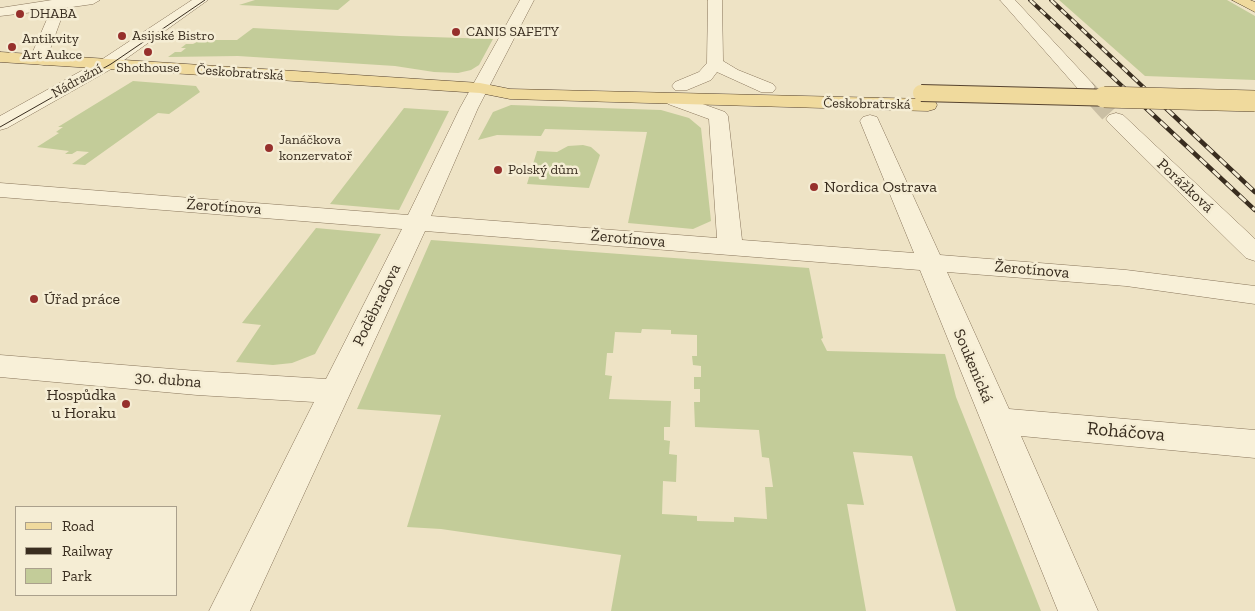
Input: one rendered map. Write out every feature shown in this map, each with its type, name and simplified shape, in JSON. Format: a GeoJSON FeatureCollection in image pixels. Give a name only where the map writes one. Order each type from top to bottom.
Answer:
{"type":"FeatureCollection","features":[{"type":"Feature","properties":{"kind":"main road"},"geometry":{"type":"LineString","coordinates":[[1239,0],[1255,8]]}},
{"type":"Feature","properties":{"kind":"main road","name":"Českobratrská"},"geometry":{"type":"LineString","coordinates":[[0,57],[480,88],[510,94],[678,93],[767,88],[924,99],[1255,113]]}},
{"type":"Feature","properties":{"kind":"main road","name":"Českobratrská"},"geometry":{"type":"LineString","coordinates":[[678,93],[743,102],[924,99],[1255,101]]}},
{"type":"Feature","properties":{"kind":"street"},"geometry":{"type":"LineString","coordinates":[[0,12],[58,2],[93,0]]}},
{"type":"Feature","properties":{"kind":"street","name":"Nádražní"},"geometry":{"type":"LineString","coordinates":[[0,124],[107,64],[201,0]]}},
{"type":"Feature","properties":{"kind":"street","name":"Poděbradova"},"geometry":{"type":"LineString","coordinates":[[229,611],[402,254],[415,222],[480,88],[527,0]]}},
{"type":"Feature","properties":{"kind":"street"},"geometry":{"type":"LineString","coordinates":[[715,0],[715,63]]}},
{"type":"Feature","properties":{"kind":"street"},"geometry":{"type":"LineString","coordinates":[[1007,0],[1086,87]]}},
{"type":"Feature","properties":{"kind":"street"},"geometry":{"type":"LineString","coordinates":[[44,60],[39,56],[58,10],[58,2]]}},
{"type":"Feature","properties":{"kind":"street","name":"Českobratrská"},"geometry":{"type":"LineString","coordinates":[[678,93],[705,76],[715,63],[732,74],[767,88]]}},
{"type":"Feature","properties":{"kind":"street"},"geometry":{"type":"LineString","coordinates":[[678,93],[718,116]]}},
{"type":"Feature","properties":{"kind":"street"},"geometry":{"type":"LineString","coordinates":[[718,116],[743,102]]}},
{"type":"Feature","properties":{"kind":"street"},"geometry":{"type":"LineString","coordinates":[[718,116],[730,247]]}},
{"type":"Feature","properties":{"kind":"street","name":"Porážková"},"geometry":{"type":"LineString","coordinates":[[1116,118],[1255,253]]}},
{"type":"Feature","properties":{"kind":"street","name":"Soukenická"},"geometry":{"type":"LineString","coordinates":[[870,121],[928,262],[1078,611]]}},
{"type":"Feature","properties":{"kind":"street","name":"Žerotínova"},"geometry":{"type":"LineString","coordinates":[[0,190],[928,262],[1164,282],[1255,294]]}},
{"type":"Feature","properties":{"kind":"street","name":"30. dubna"},"geometry":{"type":"LineString","coordinates":[[0,366],[336,391]]}},
{"type":"Feature","properties":{"kind":"street","name":"Roháčova"},"geometry":{"type":"LineString","coordinates":[[997,421],[1255,444]]}},
{"type":"Feature","properties":{"kind":"green space"},"geometry":{"type":"Polygon","coordinates":[[[255,0],[350,0],[338,10],[239,5],[255,0]]]}},
{"type":"Feature","properties":{"kind":"green space"},"geometry":{"type":"Polygon","coordinates":[[[1059,0],[1227,0],[1255,16],[1255,80],[1145,76],[1059,0]]]}},
{"type":"Feature","properties":{"kind":"green space"},"geometry":{"type":"Polygon","coordinates":[[[253,28],[493,39],[479,65],[471,70],[458,73],[434,72],[395,66],[238,56],[168,57],[175,52],[181,52],[186,48],[181,48],[186,44],[193,44],[201,40],[237,40],[253,28]]]}},
{"type":"Feature","properties":{"kind":"green space"},"geometry":{"type":"Polygon","coordinates":[[[133,81],[196,86],[200,92],[169,114],[158,113],[85,165],[72,164],[89,152],[77,151],[72,154],[65,154],[69,151],[37,147],[59,133],[56,132],[63,127],[58,127],[133,81]]]}},
{"type":"Feature","properties":{"kind":"green space"},"geometry":{"type":"Polygon","coordinates":[[[511,105],[661,110],[689,118],[701,128],[711,221],[693,229],[628,223],[647,132],[545,129],[541,136],[497,135],[478,140],[493,112],[511,105]]]}},
{"type":"Feature","properties":{"kind":"green space"},"geometry":{"type":"Polygon","coordinates":[[[404,108],[449,111],[399,210],[330,204],[404,108]]]}},
{"type":"Feature","properties":{"kind":"green space"},"geometry":{"type":"Polygon","coordinates":[[[583,145],[591,147],[600,155],[589,188],[527,184],[537,151],[557,152],[568,146],[583,145]]]}},
{"type":"Feature","properties":{"kind":"green space"},"geometry":{"type":"Polygon","coordinates":[[[316,228],[381,234],[315,354],[292,363],[273,365],[236,362],[261,325],[242,323],[316,228]]]}},
{"type":"Feature","properties":{"kind":"green space"},"geometry":{"type":"Polygon","coordinates":[[[431,240],[809,268],[823,338],[821,339],[827,351],[945,354],[956,397],[1041,611],[956,611],[912,456],[853,452],[864,505],[847,504],[866,611],[611,611],[621,555],[441,529],[407,527],[441,415],[357,409],[431,240]],[[642,329],[641,333],[615,332],[613,353],[607,353],[605,375],[612,376],[609,399],[671,401],[670,427],[664,427],[664,440],[670,441],[669,454],[677,455],[676,482],[663,481],[662,514],[697,516],[697,521],[734,522],[734,517],[767,519],[765,487],[773,487],[769,458],[762,457],[759,430],[695,427],[694,402],[700,402],[700,389],[694,389],[694,377],[701,377],[701,366],[693,365],[692,356],[697,356],[697,335],[671,334],[671,330],[642,329]]]}},
{"type":"Feature","properties":{"kind":"tunnel"},"geometry":{"type":"LineString","coordinates":[[1086,87],[1097,99]]}},
{"type":"Feature","properties":{"kind":"tunnel"},"geometry":{"type":"LineString","coordinates":[[1096,97],[1116,119]]}},
{"type":"Feature","properties":{"kind":"tram line"},"geometry":{"type":"LineString","coordinates":[[0,127],[111,64],[205,0]]}},
{"type":"Feature","properties":{"kind":"railway"},"geometry":{"type":"LineString","coordinates":[[1030,0],[1136,99]]}},
{"type":"Feature","properties":{"kind":"railway"},"geometry":{"type":"LineString","coordinates":[[1051,0],[1156,99]]}},
{"type":"Feature","properties":{"kind":"railway"},"geometry":{"type":"LineString","coordinates":[[1134,97],[1255,210]]}},
{"type":"Feature","properties":{"kind":"railway"},"geometry":{"type":"LineString","coordinates":[[1154,97],[1255,192]]}},
{"type":"Feature","properties":{"kind":"place","name":"DHABA"},"geometry":{"type":"Point","coordinates":[20,14]}},
{"type":"Feature","properties":{"kind":"place","name":"CANIS SAFETY"},"geometry":{"type":"Point","coordinates":[456,32]}},
{"type":"Feature","properties":{"kind":"place","name":"Asijské Bistro"},"geometry":{"type":"Point","coordinates":[122,36]}},
{"type":"Feature","properties":{"kind":"place","name":"Antikvity Art Aukce"},"geometry":{"type":"Point","coordinates":[12,47]}},
{"type":"Feature","properties":{"kind":"place","name":"Shothouse"},"geometry":{"type":"Point","coordinates":[148,52]}},
{"type":"Feature","properties":{"kind":"place","name":"Janáčkova konzervatoř"},"geometry":{"type":"Point","coordinates":[269,148]}},
{"type":"Feature","properties":{"kind":"place","name":"Polský dům"},"geometry":{"type":"Point","coordinates":[498,170]}},
{"type":"Feature","properties":{"kind":"place","name":"Nordica Ostrava"},"geometry":{"type":"Point","coordinates":[814,187]}},
{"type":"Feature","properties":{"kind":"place","name":"Úřad práce"},"geometry":{"type":"Point","coordinates":[34,299]}},
{"type":"Feature","properties":{"kind":"place","name":"Hospůdka u Horaku"},"geometry":{"type":"Point","coordinates":[126,404]}}]}
